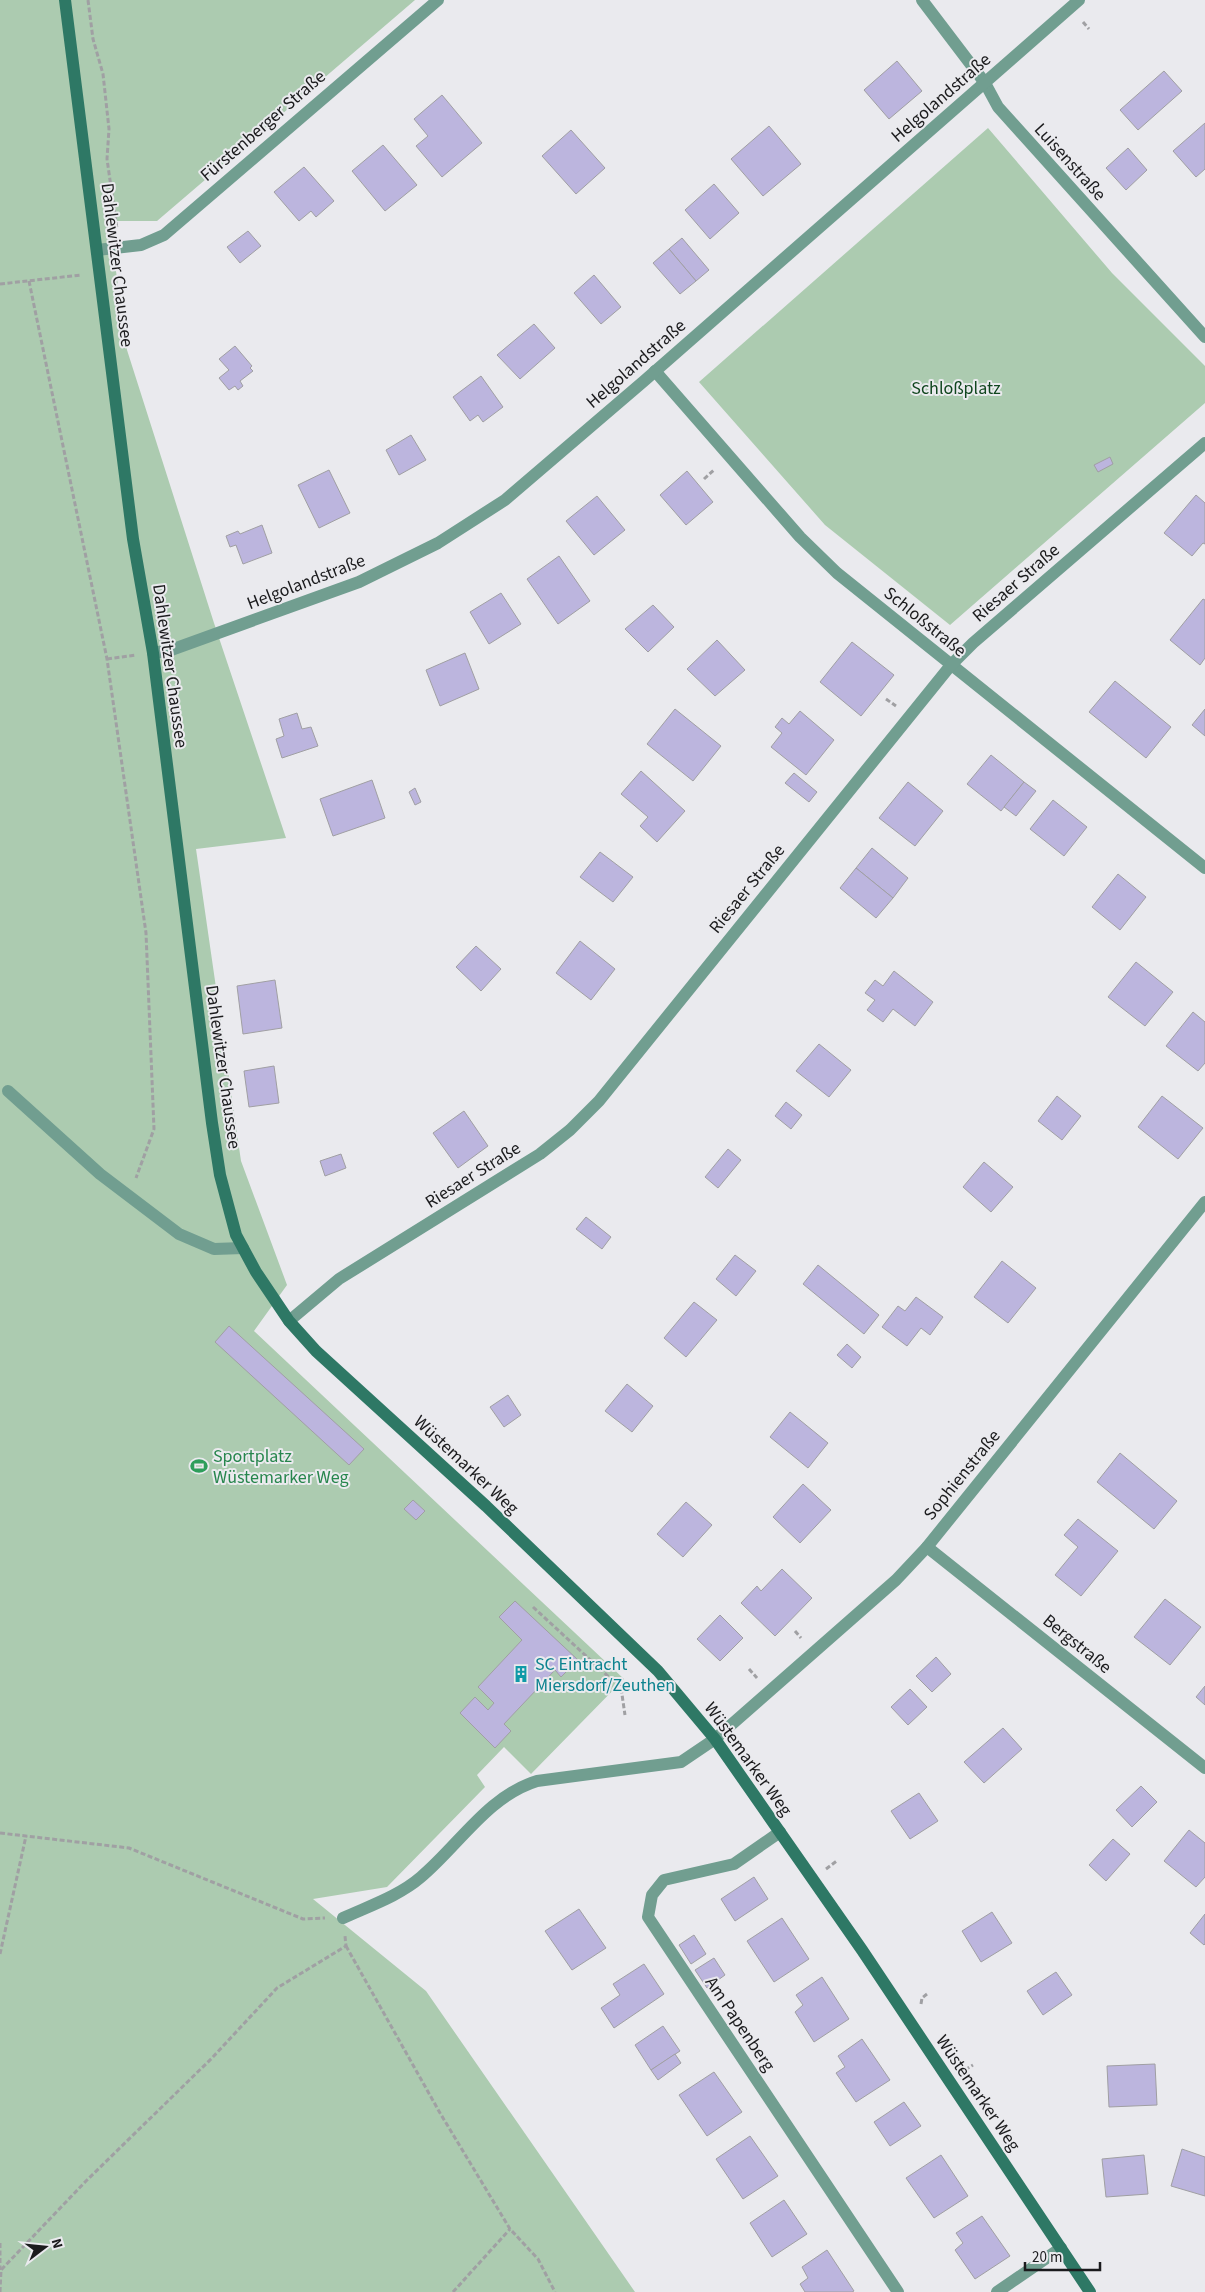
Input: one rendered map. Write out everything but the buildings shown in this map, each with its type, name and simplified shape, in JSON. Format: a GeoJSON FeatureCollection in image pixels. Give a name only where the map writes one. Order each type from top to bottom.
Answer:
{"type":"FeatureCollection","features":[{"type":"Feature","properties":{"kind":"main road","name":"Dahlewitzer Chaussee"},"geometry":{"type":"LineString","coordinates":[[65,0],[133,539],[152,653],[220,1175],[236,1235],[256,1272],[288,1321]]}},
{"type":"Feature","properties":{"kind":"main road","name":"Wüstemarker Weg"},"geometry":{"type":"LineString","coordinates":[[288,1321],[316,1351],[486,1506],[651,1664],[715,1739],[780,1832],[1090,2292]]}},
{"type":"Feature","properties":{"kind":"street","name":"Fürstenberger Straße"},"geometry":{"type":"LineString","coordinates":[[97,250],[141,245],[164,235],[438,0]]}},
{"type":"Feature","properties":{"kind":"street","name":"Luisenstraße"},"geometry":{"type":"LineString","coordinates":[[922,0],[984,83],[998,108],[1205,337]]}},
{"type":"Feature","properties":{"kind":"street","name":"Helgolandstraße"},"geometry":{"type":"LineString","coordinates":[[152,653],[171,650],[359,582],[438,543],[504,500],[655,371],[1080,0]]}},
{"type":"Feature","properties":{"kind":"street","name":"Schloßstraße"},"geometry":{"type":"LineString","coordinates":[[655,371],[800,537],[837,573],[1205,868]]}},
{"type":"Feature","properties":{"kind":"street","name":"Riesaer Straße"},"geometry":{"type":"LineString","coordinates":[[288,1321],[339,1279],[540,1154],[576,1124],[599,1101],[951,665],[973,643],[1205,443]]}},
{"type":"Feature","properties":{"kind":"street"},"geometry":{"type":"LineString","coordinates":[[8,1091],[129,1198],[179,1234],[214,1249],[243,1248]]}},
{"type":"Feature","properties":{"kind":"street","name":"Sophienstraße"},"geometry":{"type":"LineString","coordinates":[[343,1918],[392,1895],[420,1878],[480,1817],[520,1786],[538,1781],[682,1762],[715,1739],[896,1580],[927,1547],[1205,1202]]}},
{"type":"Feature","properties":{"kind":"street","name":"Bergstraße"},"geometry":{"type":"LineString","coordinates":[[927,1547],[1205,1768]]}},
{"type":"Feature","properties":{"kind":"street","name":"Am Papenberg"},"geometry":{"type":"LineString","coordinates":[[780,1832],[734,1864],[664,1880],[652,1895],[648,1918],[898,2292]]}},
{"type":"Feature","properties":{"kind":"street"},"geometry":{"type":"LineString","coordinates":[[997,2292],[1061,2248]]}},
{"type":"Feature","properties":{"kind":"path"},"geometry":{"type":"LineString","coordinates":[[88,0],[93,39],[103,74],[109,129],[107,159],[120,247]]}},
{"type":"Feature","properties":{"kind":"path"},"geometry":{"type":"LineString","coordinates":[[0,284],[74,276]]}},
{"type":"Feature","properties":{"kind":"path"},"geometry":{"type":"LineString","coordinates":[[29,281],[107,659],[146,933],[154,1129],[129,1198]]}},
{"type":"Feature","properties":{"kind":"path"},"geometry":{"type":"LineString","coordinates":[[107,659],[127,657]]}},
{"type":"Feature","properties":{"kind":"path"},"geometry":{"type":"LineString","coordinates":[[533,1607],[610,1678],[632,1686]]}},
{"type":"Feature","properties":{"kind":"path"},"geometry":{"type":"LineString","coordinates":[[620,1681],[625,1715]]}},
{"type":"Feature","properties":{"kind":"path"},"geometry":{"type":"LineString","coordinates":[[0,1833],[129,1848],[303,1919],[343,1918],[346,1946],[440,2113],[510,2229],[538,2259],[555,2292]]}},
{"type":"Feature","properties":{"kind":"path"},"geometry":{"type":"LineString","coordinates":[[0,1954],[26,1836]]}},
{"type":"Feature","properties":{"kind":"path"},"geometry":{"type":"LineString","coordinates":[[0,2270],[86,2181],[212,2058],[277,1988],[346,1946]]}},
{"type":"Feature","properties":{"kind":"path"},"geometry":{"type":"LineString","coordinates":[[453,2292],[510,2229]]}},
{"type":"Feature","properties":{"kind":"path"},"geometry":{"type":"LineString","coordinates":[[0,2243],[0,2292]]}},
{"type":"Feature","properties":{"kind":"green space"},"geometry":{"type":"Polygon","coordinates":[[[0,0],[415,0],[157,221],[109,221],[127,350],[214,623],[286,838],[196,849],[241,1161],[287,1285],[254,1331],[624,1679],[531,1774],[504,1747],[477,1775],[485,1787],[387,1887],[313,1899],[426,1991],[635,2292],[0,2292],[0,0]]]}},
{"type":"Feature","properties":{"kind":"green space","name":"Schloßplatz"},"geometry":{"type":"Polygon","coordinates":[[[988,128],[1112,273],[1205,366],[1205,403],[950,625],[825,525],[699,382],[988,128]]]}},
{"type":"Feature","properties":{"kind":"place","name":"Sportplatz Wüstemarker Weg"},"geometry":{"type":"Point","coordinates":[199,1466]}},
{"type":"Feature","properties":{"kind":"place","name":"SC Eintracht Miersdorf/Zeuthen"},"geometry":{"type":"Point","coordinates":[521,1674]}}]}
